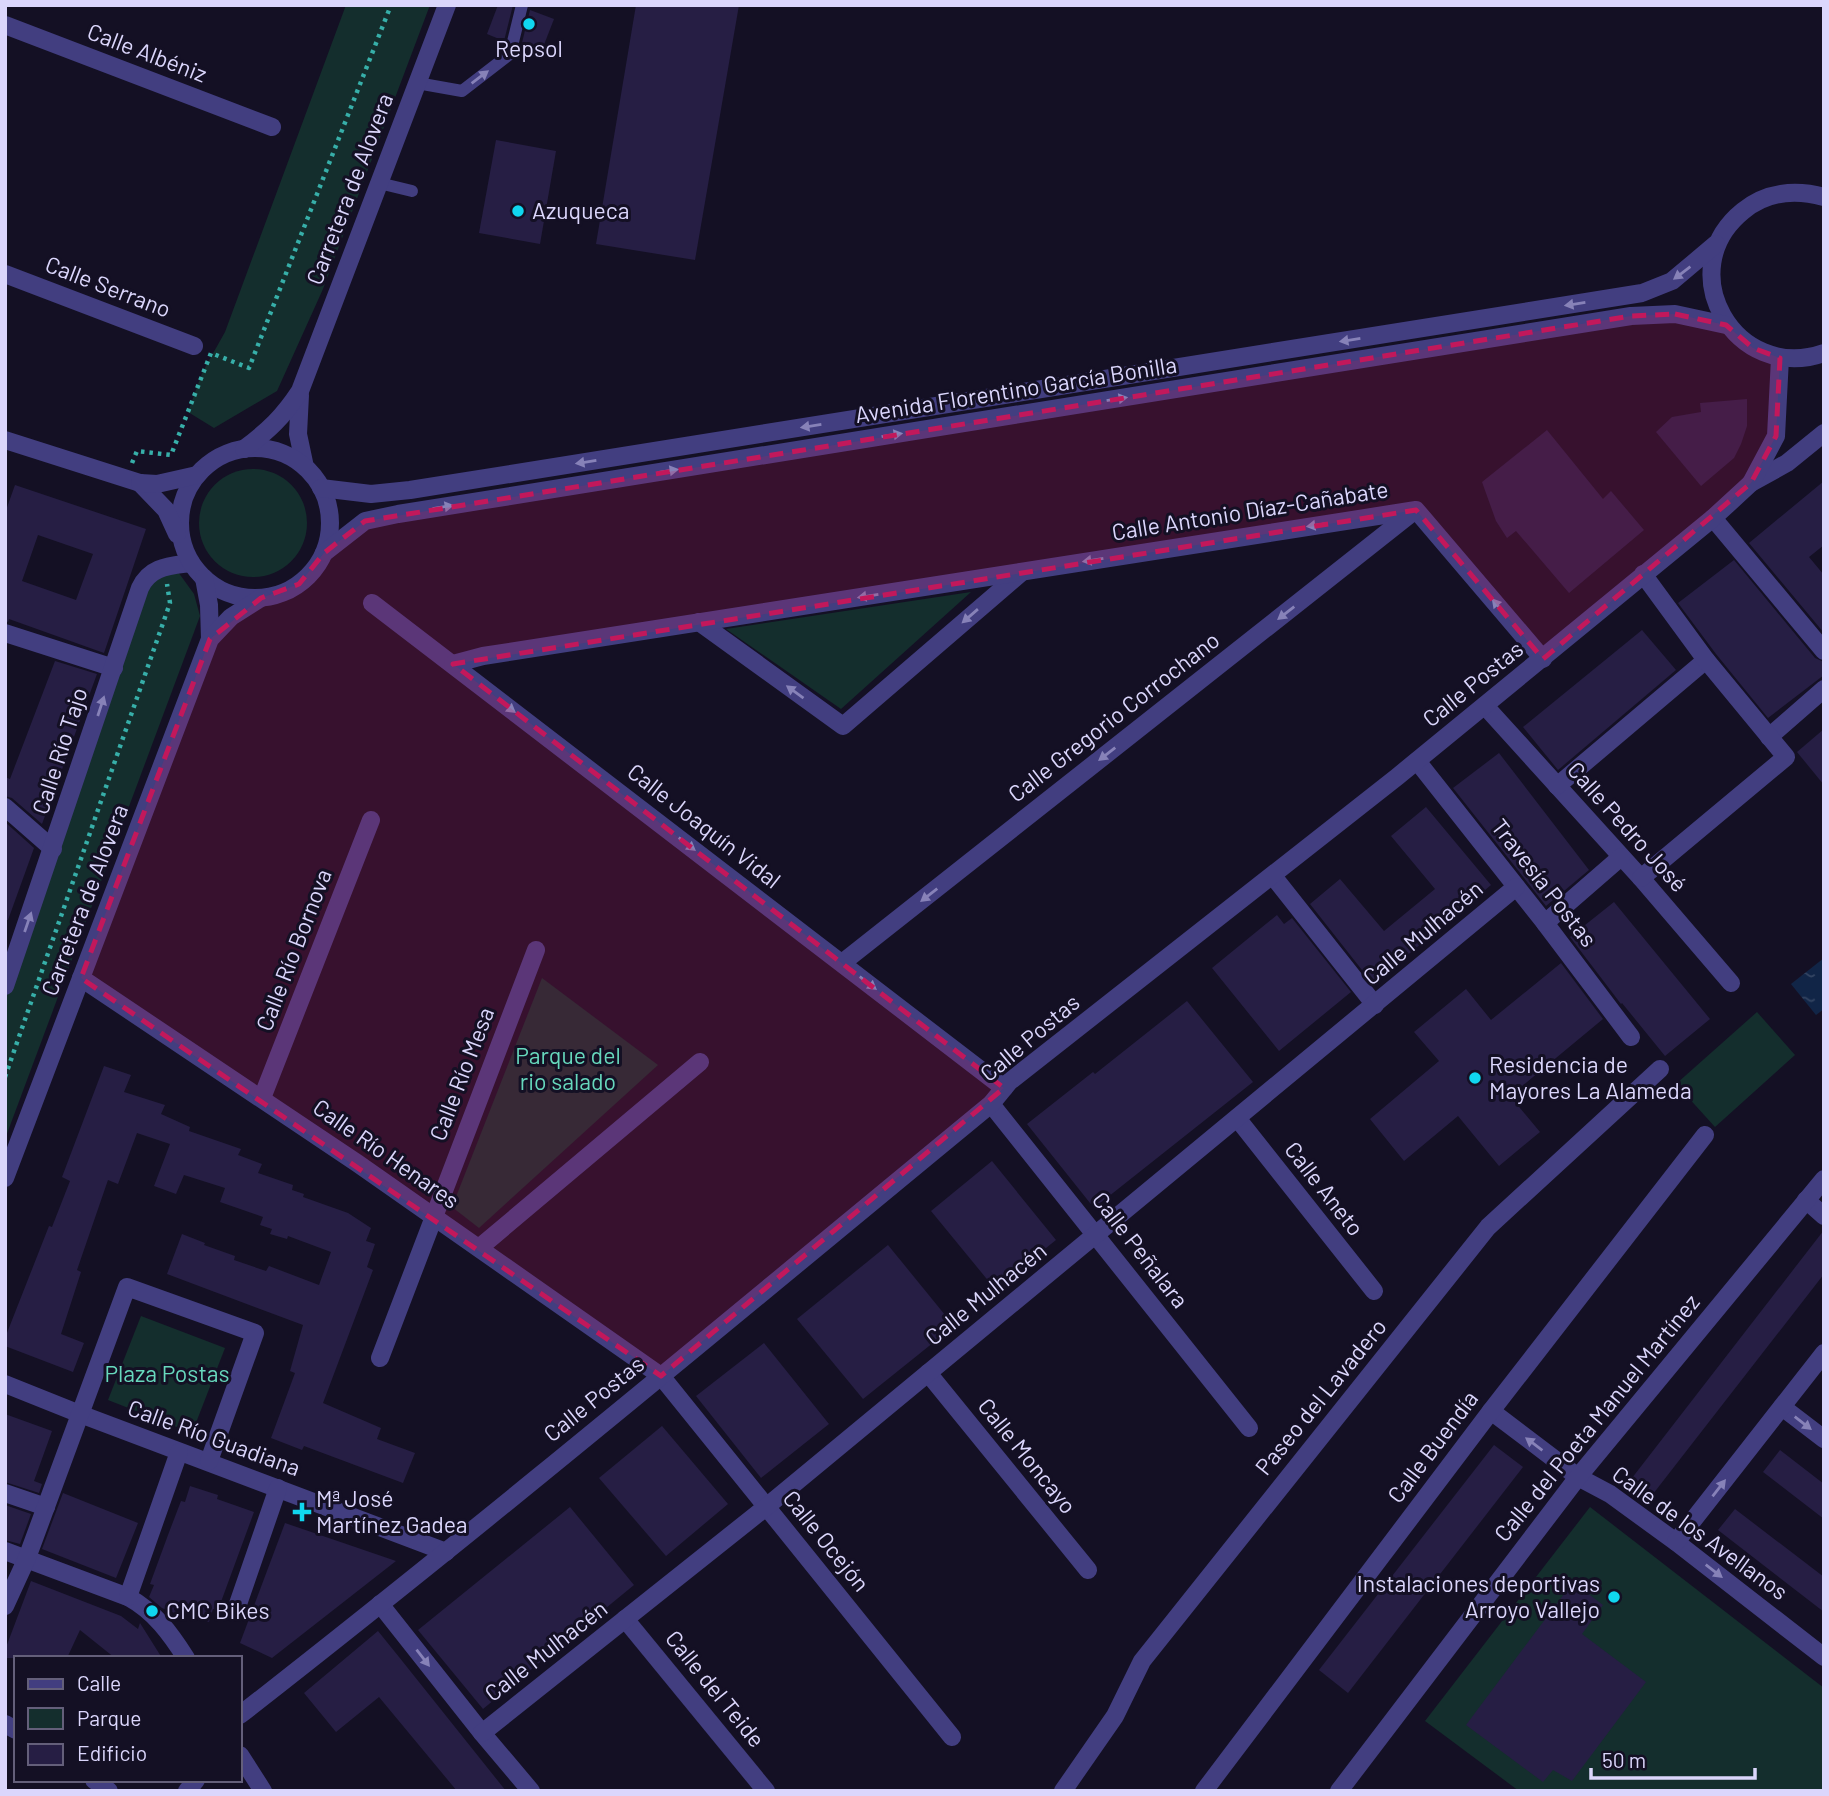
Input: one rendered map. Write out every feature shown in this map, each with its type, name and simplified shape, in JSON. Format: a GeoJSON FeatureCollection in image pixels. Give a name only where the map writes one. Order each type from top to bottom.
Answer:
{"type":"FeatureCollection","features":[{"type":"Feature","properties":{"kind":"street","name":"Carretera de Alovera"},"geometry":{"type":"LineString","coordinates":[[244,449],[283,416],[300,391],[446,5]]}},
{"type":"Feature","properties":{"kind":"street","name":"Calle Albéniz"},"geometry":{"type":"LineString","coordinates":[[5,25],[272,127]]}},
{"type":"Feature","properties":{"kind":"street","name":"Avenida Florentino García Bonilla"},"geometry":{"type":"LineString","coordinates":[[321,488],[372,495],[410,491],[1642,293],[1672,281],[1716,244],[1729,222],[1755,201],[1775,194],[1809,193],[1824,197]]}},
{"type":"Feature","properties":{"kind":"street"},"geometry":{"type":"LineString","coordinates":[[1716,244],[1711,275],[1716,300],[1726,325],[1753,348],[1780,358],[1804,358],[1824,353]]}},
{"type":"Feature","properties":{"kind":"street","name":"Calle Serrano"},"geometry":{"type":"LineString","coordinates":[[5,274],[194,346]]}},
{"type":"Feature","properties":{"kind":"street","name":"Avenida Florentino García Bonilla"},"geometry":{"type":"LineString","coordinates":[[324,553],[365,520],[387,516],[1631,316],[1675,314],[1726,325]]}},
{"type":"Feature","properties":{"kind":"street","name":"Calle Postas"},"geometry":{"type":"LineString","coordinates":[[242,1713],[446,1552],[661,1376],[991,1104],[1004,1088],[1417,761],[1713,518],[1751,483],[1776,436],[1780,358]]}},
{"type":"Feature","properties":{"kind":"street","name":"Carretera de Alovera"},"geometry":{"type":"LineString","coordinates":[[300,391],[298,434],[305,467]]}},
{"type":"Feature","properties":{"kind":"street"},"geometry":{"type":"LineString","coordinates":[[1751,483],[1787,463],[1824,433]]}},
{"type":"Feature","properties":{"kind":"street"},"geometry":{"type":"LineString","coordinates":[[5,440],[140,484],[158,484],[197,475]]}},
{"type":"Feature","properties":{"kind":"street"},"geometry":{"type":"LineString","coordinates":[[140,484],[166,510],[182,544],[191,563],[204,578],[221,590],[240,596],[261,598],[281,594],[299,584],[313,570],[324,553],[330,531],[329,509],[321,488],[305,467],[287,455],[266,449],[244,449],[227,453],[211,462],[197,475],[185,496],[180,519],[182,544]]}},
{"type":"Feature","properties":{"kind":"street","name":"Calle Antonio Díaz-Cañabate"},"geometry":{"type":"LineString","coordinates":[[453,664],[483,656],[1416,510],[1543,659]]}},
{"type":"Feature","properties":{"kind":"street","name":"Calle Gregorio Corrochano"},"geometry":{"type":"LineString","coordinates":[[842,963],[1416,510]]}},
{"type":"Feature","properties":{"kind":"street"},"geometry":{"type":"LineString","coordinates":[[1713,518],[1824,651]]}},
{"type":"Feature","properties":{"kind":"street","name":"Calle Río Tajo"},"geometry":{"type":"LineString","coordinates":[[5,986],[9,958],[53,849],[145,577],[164,567],[191,563]]}},
{"type":"Feature","properties":{"kind":"street"},"geometry":{"type":"LineString","coordinates":[[699,622],[843,726],[1022,572]]}},
{"type":"Feature","properties":{"kind":"street"},"geometry":{"type":"LineString","coordinates":[[1641,878],[1786,757],[1706,660],[1643,575]]}},
{"type":"Feature","properties":{"kind":"street","name":"Carretera de Alovera"},"geometry":{"type":"LineString","coordinates":[[5,1178],[210,639],[209,605],[204,578]]}},
{"type":"Feature","properties":{"kind":"street","name":"Carretera de Alovera"},"geometry":{"type":"LineString","coordinates":[[210,639],[231,617],[261,598]]}},
{"type":"Feature","properties":{"kind":"street","name":"Calle Joaquín Vidal"},"geometry":{"type":"LineString","coordinates":[[372,603],[1004,1088]]}},
{"type":"Feature","properties":{"kind":"street"},"geometry":{"type":"LineString","coordinates":[[5,633],[114,668]]}},
{"type":"Feature","properties":{"kind":"street"},"geometry":{"type":"LineString","coordinates":[[1557,786],[1706,660]]}},
{"type":"Feature","properties":{"kind":"street"},"geometry":{"type":"LineString","coordinates":[[1769,737],[1824,689]]}},
{"type":"Feature","properties":{"kind":"street","name":"Calle Pedro José"},"geometry":{"type":"LineString","coordinates":[[1485,706],[1622,856],[1731,984]]}},
{"type":"Feature","properties":{"kind":"street","name":"Travesía Postas"},"geometry":{"type":"LineString","coordinates":[[1417,761],[1631,1037]]}},
{"type":"Feature","properties":{"kind":"street"},"geometry":{"type":"LineString","coordinates":[[5,807],[53,849]]}},
{"type":"Feature","properties":{"kind":"street","name":"Calle Río Bornova"},"geometry":{"type":"LineString","coordinates":[[262,1098],[372,820]]}},
{"type":"Feature","properties":{"kind":"street"},"geometry":{"type":"LineString","coordinates":[[1545,923],[1622,856]]}},
{"type":"Feature","properties":{"kind":"street"},"geometry":{"type":"LineString","coordinates":[[1273,876],[1375,1005]]}},
{"type":"Feature","properties":{"kind":"street","name":"Calle Mulhacén"},"geometry":{"type":"LineString","coordinates":[[482,1733],[766,1507],[1516,887]]}},
{"type":"Feature","properties":{"kind":"street","name":"Calle Río Mesa"},"geometry":{"type":"LineString","coordinates":[[380,1358],[537,950]]}},
{"type":"Feature","properties":{"kind":"street","name":"Calle Río Henares"},"geometry":{"type":"LineString","coordinates":[[81,978],[262,1098],[661,1376]]}},
{"type":"Feature","properties":{"kind":"street"},"geometry":{"type":"LineString","coordinates":[[479,1248],[699,1062]]}},
{"type":"Feature","properties":{"kind":"street","name":"Paseo del Lavadero"},"geometry":{"type":"LineString","coordinates":[[1063,1791],[1115,1716],[1142,1661],[1488,1227],[1660,1069]]}},
{"type":"Feature","properties":{"kind":"street","name":"Calle Peñalara"},"geometry":{"type":"LineString","coordinates":[[991,1104],[1249,1428]]}},
{"type":"Feature","properties":{"kind":"street","name":"Calle Aneto"},"geometry":{"type":"LineString","coordinates":[[1237,1118],[1374,1291]]}},
{"type":"Feature","properties":{"kind":"street","name":"Calle Buendía"},"geometry":{"type":"LineString","coordinates":[[1204,1791],[1491,1411],[1705,1135]]}},
{"type":"Feature","properties":{"kind":"street","name":"Calle del Poeta Manuel Martínez"},"geometry":{"type":"LineString","coordinates":[[1339,1791],[1578,1477],[1824,1180]]}},
{"type":"Feature","properties":{"kind":"street"},"geometry":{"type":"LineString","coordinates":[[1806,1200],[1824,1216]]}},
{"type":"Feature","properties":{"kind":"street"},"geometry":{"type":"LineString","coordinates":[[5,1606],[27,1558],[127,1287],[255,1333],[209,1461]]}},
{"type":"Feature","properties":{"kind":"street"},"geometry":{"type":"LineString","coordinates":[[1676,1542],[1824,1353]]}},
{"type":"Feature","properties":{"kind":"street","name":"Calle Moncayo"},"geometry":{"type":"LineString","coordinates":[[928,1373],[1088,1570]]}},
{"type":"Feature","properties":{"kind":"street","name":"Calle Ocejón"},"geometry":{"type":"LineString","coordinates":[[661,1376],[952,1737]]}},
{"type":"Feature","properties":{"kind":"street","name":"Calle Río Guadiana"},"geometry":{"type":"LineString","coordinates":[[5,1384],[80,1415],[209,1461],[446,1552]]}},
{"type":"Feature","properties":{"kind":"street"},"geometry":{"type":"LineString","coordinates":[[1782,1407],[1824,1439]]}},
{"type":"Feature","properties":{"kind":"street","name":"Calle de los Avellanos"},"geometry":{"type":"LineString","coordinates":[[1491,1411],[1578,1477],[1610,1494],[1676,1542],[1824,1657]]}},
{"type":"Feature","properties":{"kind":"street"},"geometry":{"type":"LineString","coordinates":[[128,1597],[179,1452]]}},
{"type":"Feature","properties":{"kind":"street"},"geometry":{"type":"LineString","coordinates":[[238,1604],[278,1488]]}},
{"type":"Feature","properties":{"kind":"street"},"geometry":{"type":"LineString","coordinates":[[5,1493],[46,1507]]}},
{"type":"Feature","properties":{"kind":"street"},"geometry":{"type":"LineString","coordinates":[[5,1551],[128,1597],[145,1606],[158,1619],[185,1656]]}},
{"type":"Feature","properties":{"kind":"street"},"geometry":{"type":"LineString","coordinates":[[380,1604],[531,1791]]}},
{"type":"Feature","properties":{"kind":"street","name":"Calle del Teide"},"geometry":{"type":"LineString","coordinates":[[625,1619],[766,1791]]}},
{"type":"Feature","properties":{"kind":"street"},"geometry":{"type":"LineString","coordinates":[[242,1758],[263,1791]]}},
{"type":"Feature","properties":{"kind":"lane"},"geometry":{"type":"LineString","coordinates":[[417,83],[462,91],[510,54],[522,5]]}},
{"type":"Feature","properties":{"kind":"lane"},"geometry":{"type":"LineString","coordinates":[[379,183],[412,191]]}},
{"type":"Feature","properties":{"kind":"path"},"geometry":{"type":"LineString","coordinates":[[131,465],[137,451],[171,455],[211,353],[250,368],[391,5]]}},
{"type":"Feature","properties":{"kind":"highlighted area"},"geometry":{"type":"Polygon","coordinates":[[[1675,314],[1726,325],[1753,348],[1780,358],[1776,436],[1751,483],[1543,659],[1416,510],[453,664],[1004,1088],[661,1376],[81,978],[210,639],[261,598],[299,584],[324,553],[365,521],[1631,316],[1675,314]]]}},
{"type":"Feature","properties":{"kind":"green space"},"geometry":{"type":"Polygon","coordinates":[[[346,5],[430,5],[323,289],[277,391],[214,428],[188,412],[202,373],[225,332],[346,5]]]}},
{"type":"Feature","properties":{"kind":"green space"},"geometry":{"type":"Polygon","coordinates":[[[253,469],[274,473],[291,485],[303,502],[307,523],[303,544],[291,561],[274,573],[253,577],[232,573],[215,561],[203,544],[199,523],[203,502],[215,485],[232,473],[253,469]]]}},
{"type":"Feature","properties":{"kind":"green space"},"geometry":{"type":"Polygon","coordinates":[[[173,565],[194,594],[200,616],[5,1139],[5,998],[155,571],[173,565]]]}},
{"type":"Feature","properties":{"kind":"green space"},"geometry":{"type":"Polygon","coordinates":[[[971,592],[841,709],[726,629],[971,592]]]}},
{"type":"Feature","properties":{"kind":"green space","name":"Parque del rio salado"},"geometry":{"type":"Polygon","coordinates":[[[542,978],[658,1065],[479,1228],[452,1207],[542,978]]]}},
{"type":"Feature","properties":{"kind":"green space"},"geometry":{"type":"Polygon","coordinates":[[[1757,1012],[1795,1055],[1715,1127],[1676,1084],[1757,1012]]]}},
{"type":"Feature","properties":{"kind":"green space","name":"Plaza Postas"},"geometry":{"type":"Polygon","coordinates":[[[141,1316],[225,1348],[192,1433],[108,1400],[141,1316]]]}},
{"type":"Feature","properties":{"kind":"green space","name":"Instalaciones deportivas Arroyo Vallejo"},"geometry":{"type":"Polygon","coordinates":[[[1590,1507],[1824,1688],[1824,1791],[1519,1791],[1425,1721],[1590,1507]]]}},
{"type":"Feature","properties":{"kind":"water"},"geometry":{"type":"Polygon","coordinates":[[[1824,958],[1824,1009],[1816,1015],[1791,984],[1824,958]]]}},
{"type":"Feature","properties":{"kind":"building"},"geometry":{"type":"Polygon","coordinates":[[[498,5],[513,5],[504,41],[487,34],[498,5]]]}},
{"type":"Feature","properties":{"kind":"building"},"geometry":{"type":"Polygon","coordinates":[[[636,5],[739,5],[695,260],[596,244],[636,5]]]}},
{"type":"Feature","properties":{"kind":"building"},"geometry":{"type":"Polygon","coordinates":[[[530,10],[554,19],[540,55],[521,47],[530,10]]]}},
{"type":"Feature","properties":{"kind":"building"},"geometry":{"type":"Polygon","coordinates":[[[496,140],[556,151],[540,244],[479,233],[496,140]]]}},
{"type":"Feature","properties":{"kind":"building"},"geometry":{"type":"Polygon","coordinates":[[[1747,399],[1747,426],[1734,458],[1701,486],[1656,432],[1672,417],[1701,412],[1700,403],[1747,399]]]}},
{"type":"Feature","properties":{"kind":"building"},"geometry":{"type":"Polygon","coordinates":[[[1547,430],[1603,499],[1611,491],[1644,530],[1569,593],[1516,531],[1507,538],[1496,521],[1482,482],[1547,430]]]}},
{"type":"Feature","properties":{"kind":"building"},"geometry":{"type":"Polygon","coordinates":[[[1824,481],[1824,545],[1809,557],[1824,575],[1824,633],[1749,543],[1824,481]]]}},
{"type":"Feature","properties":{"kind":"building"},"geometry":{"type":"Polygon","coordinates":[[[15,485],[146,529],[104,653],[9,619],[8,622],[5,621],[5,513],[15,485]],[[38,535],[22,581],[76,600],[93,554],[38,535]]]}},
{"type":"Feature","properties":{"kind":"building"},"geometry":{"type":"Polygon","coordinates":[[[1734,560],[1815,658],[1824,662],[1824,675],[1768,718],[1678,603],[1734,560]]]}},
{"type":"Feature","properties":{"kind":"building"},"geometry":{"type":"Polygon","coordinates":[[[1642,630],[1676,670],[1558,770],[1523,727],[1642,630]]]}},
{"type":"Feature","properties":{"kind":"building"},"geometry":{"type":"Polygon","coordinates":[[[55,661],[97,674],[42,824],[12,798],[5,796],[5,777],[10,779],[55,661]]]}},
{"type":"Feature","properties":{"kind":"building"},"geometry":{"type":"Polygon","coordinates":[[[1824,729],[1824,785],[1797,752],[1824,729]]]}},
{"type":"Feature","properties":{"kind":"building"},"geometry":{"type":"Polygon","coordinates":[[[1499,753],[1589,870],[1546,906],[1453,788],[1499,753]]]}},
{"type":"Feature","properties":{"kind":"building"},"geometry":{"type":"Polygon","coordinates":[[[1426,807],[1491,885],[1373,984],[1310,904],[1340,879],[1384,931],[1435,889],[1391,836],[1426,807]]]}},
{"type":"Feature","properties":{"kind":"building"},"geometry":{"type":"Polygon","coordinates":[[[5,822],[34,848],[8,920],[5,920],[5,822]]]}},
{"type":"Feature","properties":{"kind":"building"},"geometry":{"type":"Polygon","coordinates":[[[1614,902],[1710,1019],[1665,1056],[1570,937],[1614,902]]]}},
{"type":"Feature","properties":{"kind":"building"},"geometry":{"type":"Polygon","coordinates":[[[1277,915],[1284,924],[1292,918],[1351,992],[1279,1051],[1212,968],[1277,915]]]}},
{"type":"Feature","properties":{"kind":"building","name":"Residencia de Mayores La Alameda"},"geometry":{"type":"Polygon","coordinates":[[[1561,963],[1603,1019],[1510,1096],[1540,1132],[1499,1166],[1458,1116],[1404,1161],[1370,1119],[1439,1061],[1414,1032],[1466,989],[1491,1020],[1561,963]]]}},
{"type":"Feature","properties":{"kind":"building"},"geometry":{"type":"Polygon","coordinates":[[[1187,1001],[1253,1082],[1094,1208],[1027,1124],[1187,1001]]]}},
{"type":"Feature","properties":{"kind":"building"},"geometry":{"type":"Polygon","coordinates":[[[104,1066],[131,1075],[124,1092],[165,1105],[161,1114],[190,1127],[189,1131],[241,1149],[238,1155],[262,1164],[258,1173],[293,1185],[292,1190],[304,1194],[303,1197],[348,1213],[371,1228],[366,1241],[375,1244],[367,1267],[373,1270],[323,1403],[381,1428],[377,1439],[415,1453],[403,1483],[304,1446],[302,1450],[271,1438],[295,1373],[290,1371],[303,1325],[167,1274],[182,1234],[235,1256],[234,1260],[266,1271],[269,1266],[319,1285],[331,1252],[288,1236],[287,1239],[270,1234],[272,1229],[260,1225],[263,1217],[220,1202],[225,1188],[184,1175],[176,1194],[154,1186],[170,1144],[137,1133],[118,1184],[108,1180],[77,1270],[81,1272],[61,1334],[84,1343],[73,1372],[5,1346],[5,1338],[49,1226],[52,1227],[70,1181],[62,1177],[104,1066]]]}},
{"type":"Feature","properties":{"kind":"building"},"geometry":{"type":"Polygon","coordinates":[[[992,1161],[1056,1240],[995,1289],[931,1211],[992,1161]]]}},
{"type":"Feature","properties":{"kind":"building"},"geometry":{"type":"Polygon","coordinates":[[[1824,1230],[1824,1274],[1653,1494],[1632,1478],[1824,1230]]]}},
{"type":"Feature","properties":{"kind":"building"},"geometry":{"type":"Polygon","coordinates":[[[888,1245],[954,1326],[863,1399],[797,1319],[888,1245]]]}},
{"type":"Feature","properties":{"kind":"building"},"geometry":{"type":"Polygon","coordinates":[[[764,1343],[829,1424],[761,1478],[696,1396],[764,1343]]]}},
{"type":"Feature","properties":{"kind":"building"},"geometry":{"type":"Polygon","coordinates":[[[5,1414],[52,1431],[34,1481],[42,1484],[39,1493],[5,1482],[5,1414]]]}},
{"type":"Feature","properties":{"kind":"building"},"geometry":{"type":"Polygon","coordinates":[[[662,1426],[728,1504],[666,1556],[599,1478],[662,1426]]]}},
{"type":"Feature","properties":{"kind":"building"},"geometry":{"type":"Polygon","coordinates":[[[1494,1445],[1523,1467],[1348,1693],[1319,1670],[1494,1445]]]}},
{"type":"Feature","properties":{"kind":"building"},"geometry":{"type":"Polygon","coordinates":[[[1780,1450],[1824,1484],[1824,1519],[1763,1472],[1780,1450]]]}},
{"type":"Feature","properties":{"kind":"building"},"geometry":{"type":"Polygon","coordinates":[[[190,1486],[218,1495],[217,1499],[254,1512],[218,1610],[213,1609],[209,1622],[162,1608],[149,1597],[154,1585],[150,1584],[168,1535],[190,1486]]]}},
{"type":"Feature","properties":{"kind":"building"},"geometry":{"type":"Polygon","coordinates":[[[63,1493],[138,1523],[116,1578],[42,1549],[63,1493]]]}},
{"type":"Feature","properties":{"kind":"building"},"geometry":{"type":"Polygon","coordinates":[[[5,1505],[31,1514],[20,1544],[5,1540],[5,1505]]]}},
{"type":"Feature","properties":{"kind":"building"},"geometry":{"type":"Polygon","coordinates":[[[570,1507],[634,1585],[483,1709],[418,1630],[570,1507]]]}},
{"type":"Feature","properties":{"kind":"building"},"geometry":{"type":"Polygon","coordinates":[[[1735,1509],[1824,1577],[1824,1612],[1718,1530],[1735,1509]]]}},
{"type":"Feature","properties":{"kind":"building"},"geometry":{"type":"Polygon","coordinates":[[[285,1523],[396,1561],[272,1658],[240,1643],[285,1523]]]}},
{"type":"Feature","properties":{"kind":"building"},"geometry":{"type":"Polygon","coordinates":[[[31,1581],[121,1616],[138,1629],[140,1623],[161,1656],[112,1656],[80,1630],[68,1656],[5,1658],[5,1650],[31,1581]]]}},
{"type":"Feature","properties":{"kind":"building"},"geometry":{"type":"Polygon","coordinates":[[[1573,1582],[1603,1605],[1582,1634],[1646,1682],[1572,1781],[1553,1770],[1543,1782],[1466,1725],[1573,1582]]]}},
{"type":"Feature","properties":{"kind":"building"},"geometry":{"type":"Polygon","coordinates":[[[378,1631],[506,1791],[457,1791],[379,1697],[336,1732],[304,1693],[378,1631]]]}},
{"type":"Feature","properties":{"kind":"place","name":"Repsol"},"geometry":{"type":"Point","coordinates":[529,24]}},
{"type":"Feature","properties":{"kind":"place","name":"Azuqueca"},"geometry":{"type":"Point","coordinates":[518,211]}},
{"type":"Feature","properties":{"kind":"place","name":"Residencia de Mayores La Alameda"},"geometry":{"type":"Point","coordinates":[1475,1078]}},
{"type":"Feature","properties":{"kind":"place","name":"Mª José Martínez Gadea"},"geometry":{"type":"Point","coordinates":[302,1512]}},
{"type":"Feature","properties":{"kind":"place","name":"Instalaciones deportivas Arroyo Vallejo"},"geometry":{"type":"Point","coordinates":[1614,1597]}},
{"type":"Feature","properties":{"kind":"place","name":"CMC Bikes"},"geometry":{"type":"Point","coordinates":[152,1611]}}]}
